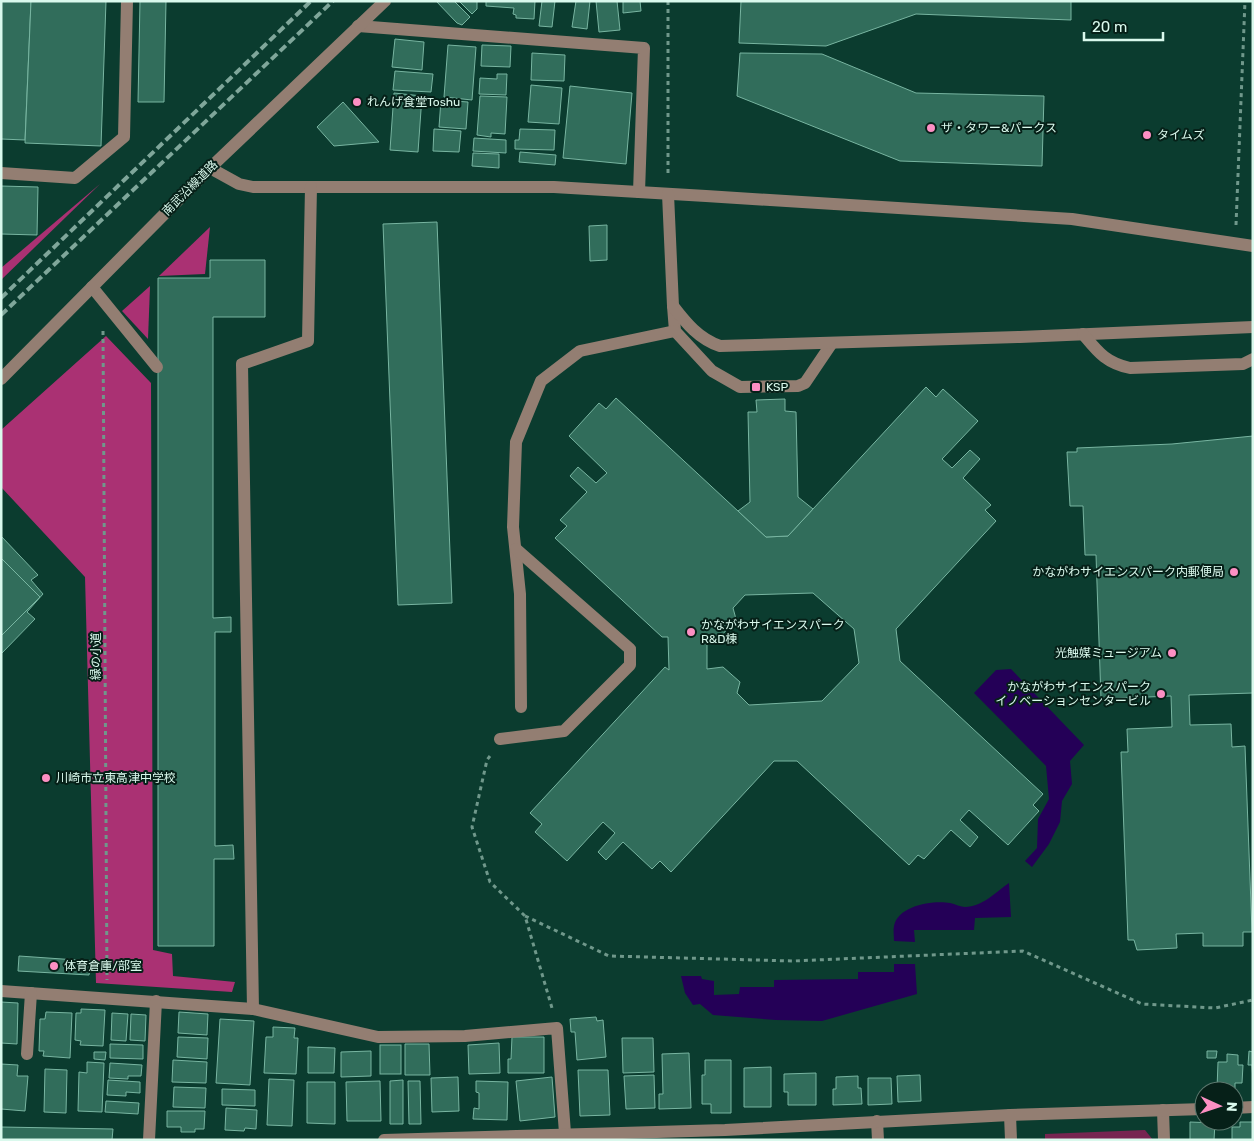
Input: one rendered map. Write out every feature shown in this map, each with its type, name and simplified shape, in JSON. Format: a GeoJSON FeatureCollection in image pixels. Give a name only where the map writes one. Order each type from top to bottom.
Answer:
{"type":"FeatureCollection","features":[{"type":"Feature","properties":{"kind":"street"},"geometry":{"type":"LineString","coordinates":[[1,173],[75,178],[124,137],[127,1]]}},
{"type":"Feature","properties":{"kind":"street","name":"南武沿線道路"},"geometry":{"type":"LineString","coordinates":[[1,379],[210,168],[384,1]]}},
{"type":"Feature","properties":{"kind":"street"},"geometry":{"type":"LineString","coordinates":[[358,26],[644,48],[639,192]]}},
{"type":"Feature","properties":{"kind":"street"},"geometry":{"type":"LineString","coordinates":[[210,168],[239,184],[253,187],[554,187],[639,192],[1072,219],[1253,246]]}},
{"type":"Feature","properties":{"kind":"street"},"geometry":{"type":"LineString","coordinates":[[253,1009],[242,364],[308,341],[311,188]]}},
{"type":"Feature","properties":{"kind":"street"},"geometry":{"type":"LineString","coordinates":[[668,194],[675,331],[712,371],[740,388],[798,386],[805,383],[832,343]]}},
{"type":"Feature","properties":{"kind":"street"},"geometry":{"type":"LineString","coordinates":[[92,287],[157,367]]}},
{"type":"Feature","properties":{"kind":"street"},"geometry":{"type":"LineString","coordinates":[[673,306],[696,333],[708,342],[720,346],[1253,327]]}},
{"type":"Feature","properties":{"kind":"street"},"geometry":{"type":"LineString","coordinates":[[521,707],[520,594],[513,527],[516,442],[541,381],[580,351],[675,331]]}},
{"type":"Feature","properties":{"kind":"street"},"geometry":{"type":"LineString","coordinates":[[1083,334],[1102,356],[1115,365],[1130,368],[1244,364],[1253,359]]}},
{"type":"Feature","properties":{"kind":"street"},"geometry":{"type":"LineString","coordinates":[[500,739],[564,731],[630,665],[630,649],[516,549]]}},
{"type":"Feature","properties":{"kind":"street"},"geometry":{"type":"LineString","coordinates":[[1,992],[253,1009],[378,1037],[465,1036],[557,1028],[565,1133]]}},
{"type":"Feature","properties":{"kind":"street"},"geometry":{"type":"LineString","coordinates":[[27,1054],[31,993]]}},
{"type":"Feature","properties":{"kind":"street"},"geometry":{"type":"LineString","coordinates":[[149,1140],[156,1001]]}},
{"type":"Feature","properties":{"kind":"street"},"geometry":{"type":"LineString","coordinates":[[384,1140],[565,1133],[582,1137],[726,1135],[877,1121],[1194,1109]]}},
{"type":"Feature","properties":{"kind":"street"},"geometry":{"type":"LineString","coordinates":[[1163,1110],[1164,1140]]}},
{"type":"Feature","properties":{"kind":"street"},"geometry":{"type":"LineString","coordinates":[[1010,1115],[1011,1140]]}},
{"type":"Feature","properties":{"kind":"street"},"geometry":{"type":"LineString","coordinates":[[877,1121],[878,1140]]}},
{"type":"Feature","properties":{"kind":"path"},"geometry":{"type":"LineString","coordinates":[[668,1],[668,194]]}},
{"type":"Feature","properties":{"kind":"path"},"geometry":{"type":"LineString","coordinates":[[1235,244],[1245,1]]}},
{"type":"Feature","properties":{"kind":"path","name":"緑の小道"},"geometry":{"type":"LineString","coordinates":[[103,324],[107,998]]}},
{"type":"Feature","properties":{"kind":"path"},"geometry":{"type":"LineString","coordinates":[[500,739],[487,760],[472,827],[490,882],[525,916],[609,956],[793,961],[1023,951],[1142,1004],[1215,1008],[1253,1000]]}},
{"type":"Feature","properties":{"kind":"path"},"geometry":{"type":"LineString","coordinates":[[525,916],[557,1028]]}},
{"type":"Feature","properties":{"kind":"shaded area"},"geometry":{"type":"Polygon","coordinates":[[[100,184],[1,280],[1,268],[100,184]]]}},
{"type":"Feature","properties":{"kind":"shaded area"},"geometry":{"type":"Polygon","coordinates":[[[210,227],[205,274],[159,276],[210,227]]]}},
{"type":"Feature","properties":{"kind":"shaded area"},"geometry":{"type":"Polygon","coordinates":[[[150,287],[148,339],[122,311],[150,287]]]}},
{"type":"Feature","properties":{"kind":"shaded area"},"geometry":{"type":"Polygon","coordinates":[[[106,336],[151,383],[153,950],[172,954],[173,976],[235,982],[232,992],[96,983],[85,577],[1,487],[1,430],[106,336]]]}},
{"type":"Feature","properties":{"kind":"shaded area"},"geometry":{"type":"Polygon","coordinates":[[[1011,669],[1084,745],[1070,761],[1072,784],[1062,801],[1060,822],[1049,844],[1032,867],[1025,861],[1037,848],[1038,819],[1049,799],[1046,766],[974,693],[996,670],[1011,669]]]}},
{"type":"Feature","properties":{"kind":"shaded area"},"geometry":{"type":"Polygon","coordinates":[[[1009,883],[1011,917],[975,918],[974,930],[914,930],[915,942],[894,941],[894,928],[897,919],[909,909],[935,902],[950,903],[963,907],[977,905],[1009,883]]]}},
{"type":"Feature","properties":{"kind":"shaded area"},"geometry":{"type":"Polygon","coordinates":[[[894,964],[915,964],[917,994],[822,1021],[776,1020],[713,1015],[700,1004],[693,1005],[685,993],[681,976],[701,976],[702,979],[714,981],[714,995],[739,994],[740,987],[774,987],[774,980],[858,979],[858,972],[894,972],[894,964]]]}},
{"type":"Feature","properties":{"kind":"shaded area"},"geometry":{"type":"Polygon","coordinates":[[[1145,1130],[1153,1140],[1045,1140],[1045,1134],[1145,1130]]]}},
{"type":"Feature","properties":{"kind":"building"},"geometry":{"type":"Polygon","coordinates":[[[1,1],[31,1],[25,140],[1,139],[1,1]]]}},
{"type":"Feature","properties":{"kind":"building"},"geometry":{"type":"Polygon","coordinates":[[[31,1],[106,1],[101,146],[25,143],[31,1]]]}},
{"type":"Feature","properties":{"kind":"building"},"geometry":{"type":"Polygon","coordinates":[[[140,1],[166,1],[164,102],[138,102],[140,1]]]}},
{"type":"Feature","properties":{"kind":"building"},"geometry":{"type":"Polygon","coordinates":[[[436,1],[454,1],[470,17],[462,25],[457,23],[436,1]]]}},
{"type":"Feature","properties":{"kind":"building"},"geometry":{"type":"Polygon","coordinates":[[[459,1],[477,1],[477,9],[472,14],[459,1]]]}},
{"type":"Feature","properties":{"kind":"building"},"geometry":{"type":"Polygon","coordinates":[[[486,1],[535,1],[534,19],[516,18],[516,15],[513,14],[514,8],[486,6],[486,1]]]}},
{"type":"Feature","properties":{"kind":"building"},"geometry":{"type":"Polygon","coordinates":[[[542,1],[555,1],[552,27],[539,26],[542,1]]]}},
{"type":"Feature","properties":{"kind":"building"},"geometry":{"type":"Polygon","coordinates":[[[576,1],[590,1],[587,29],[572,27],[576,1]]]}},
{"type":"Feature","properties":{"kind":"building"},"geometry":{"type":"Polygon","coordinates":[[[596,1],[617,1],[620,30],[599,32],[596,1]]]}},
{"type":"Feature","properties":{"kind":"building"},"geometry":{"type":"Polygon","coordinates":[[[623,1],[640,1],[641,11],[623,13],[623,1]]]}},
{"type":"Feature","properties":{"kind":"building"},"geometry":{"type":"Polygon","coordinates":[[[741,1],[1071,1],[1071,20],[916,14],[826,46],[739,43],[741,1]]]}},
{"type":"Feature","properties":{"kind":"building"},"geometry":{"type":"Polygon","coordinates":[[[395,39],[424,42],[422,70],[392,67],[395,39]]]}},
{"type":"Feature","properties":{"kind":"building"},"geometry":{"type":"Polygon","coordinates":[[[448,45],[476,47],[472,100],[444,97],[448,45]]]}},
{"type":"Feature","properties":{"kind":"building"},"geometry":{"type":"Polygon","coordinates":[[[482,45],[511,46],[510,67],[481,66],[482,45]]]}},
{"type":"Feature","properties":{"kind":"building"},"geometry":{"type":"Polygon","coordinates":[[[532,53],[565,55],[564,81],[531,80],[532,53]]]}},
{"type":"Feature","properties":{"kind":"building","name":"ザ・タワー&パークス"},"geometry":{"type":"Polygon","coordinates":[[[740,53],[822,54],[916,93],[1044,96],[1042,166],[900,161],[737,96],[740,53]]]}},
{"type":"Feature","properties":{"kind":"building"},"geometry":{"type":"Polygon","coordinates":[[[395,71],[433,74],[431,92],[393,90],[395,71]]]}},
{"type":"Feature","properties":{"kind":"building"},"geometry":{"type":"Polygon","coordinates":[[[497,74],[507,74],[506,95],[479,94],[480,78],[497,79],[497,74]]]}},
{"type":"Feature","properties":{"kind":"building"},"geometry":{"type":"Polygon","coordinates":[[[531,85],[562,88],[559,124],[528,122],[531,85]]]}},
{"type":"Feature","properties":{"kind":"building"},"geometry":{"type":"Polygon","coordinates":[[[570,86],[632,93],[626,164],[563,158],[570,86]]]}},
{"type":"Feature","properties":{"kind":"building"},"geometry":{"type":"Polygon","coordinates":[[[394,93],[422,96],[418,152],[390,150],[394,93]]]}},
{"type":"Feature","properties":{"kind":"building"},"geometry":{"type":"Polygon","coordinates":[[[480,96],[507,97],[505,134],[491,133],[491,137],[477,135],[480,96]]]}},
{"type":"Feature","properties":{"kind":"building"},"geometry":{"type":"Polygon","coordinates":[[[441,100],[468,102],[466,129],[439,127],[441,100]]]}},
{"type":"Feature","properties":{"kind":"building"},"geometry":{"type":"Polygon","coordinates":[[[343,102],[379,142],[334,146],[317,127],[343,102]]]}},
{"type":"Feature","properties":{"kind":"building"},"geometry":{"type":"Polygon","coordinates":[[[434,129],[461,131],[459,152],[433,151],[434,129]]]}},
{"type":"Feature","properties":{"kind":"building"},"geometry":{"type":"Polygon","coordinates":[[[520,129],[555,130],[554,150],[515,149],[515,140],[519,140],[520,129]]]}},
{"type":"Feature","properties":{"kind":"building"},"geometry":{"type":"Polygon","coordinates":[[[474,138],[506,140],[506,153],[473,151],[474,138]]]}},
{"type":"Feature","properties":{"kind":"building"},"geometry":{"type":"Polygon","coordinates":[[[520,152],[556,155],[555,165],[519,162],[520,152]]]}},
{"type":"Feature","properties":{"kind":"building"},"geometry":{"type":"Polygon","coordinates":[[[473,153],[499,154],[499,168],[472,166],[473,153]]]}},
{"type":"Feature","properties":{"kind":"building"},"geometry":{"type":"Polygon","coordinates":[[[1,186],[38,187],[37,235],[1,234],[1,186]]]}},
{"type":"Feature","properties":{"kind":"building"},"geometry":{"type":"Polygon","coordinates":[[[437,222],[452,603],[398,605],[383,224],[437,222]]]}},
{"type":"Feature","properties":{"kind":"building"},"geometry":{"type":"Polygon","coordinates":[[[607,225],[607,260],[590,261],[589,226],[607,225]]]}},
{"type":"Feature","properties":{"kind":"building"},"geometry":{"type":"Polygon","coordinates":[[[210,260],[265,260],[265,317],[213,317],[213,618],[231,617],[231,632],[215,632],[215,846],[233,845],[234,859],[214,859],[214,946],[158,946],[158,278],[210,278],[210,260]]]}},
{"type":"Feature","properties":{"kind":"building","name":"かながわサイエンスパーク R&D棟"},"geometry":{"type":"Polygon","coordinates":[[[926,387],[936,397],[943,389],[978,421],[942,459],[952,468],[970,450],[980,459],[963,478],[991,505],[985,510],[996,521],[896,629],[900,661],[1043,794],[1033,805],[1039,811],[1008,845],[969,810],[960,820],[978,837],[970,847],[951,830],[924,859],[918,855],[909,865],[797,761],[774,761],[671,872],[660,861],[652,869],[623,842],[606,860],[598,852],[615,833],[603,822],[567,861],[535,832],[542,824],[530,813],[665,667],[669,670],[668,637],[662,637],[555,538],[567,526],[560,520],[587,492],[570,476],[578,467],[596,483],[607,473],[569,436],[599,403],[606,409],[616,398],[766,537],[788,536],[926,387]],[[813,593],[745,595],[733,608],[736,619],[722,635],[707,636],[707,669],[723,667],[740,682],[737,693],[749,705],[822,701],[859,663],[854,629],[813,593]]]}},
{"type":"Feature","properties":{"kind":"building"},"geometry":{"type":"Polygon","coordinates":[[[785,399],[785,411],[796,412],[798,497],[813,509],[788,536],[766,537],[738,511],[750,502],[748,412],[757,412],[756,400],[785,399]]]}},
{"type":"Feature","properties":{"kind":"building","name":"かながわサイエンスパーク イノベーションセンタービル"},"geometry":{"type":"Polygon","coordinates":[[[1253,436],[1253,693],[1189,695],[1190,725],[1231,724],[1232,747],[1245,746],[1252,932],[1243,932],[1243,946],[1203,946],[1203,933],[1176,934],[1177,948],[1137,950],[1134,940],[1128,940],[1121,752],[1128,752],[1127,729],[1172,727],[1171,696],[1101,699],[1096,555],[1085,555],[1083,506],[1070,506],[1067,452],[1077,452],[1077,448],[1172,444],[1253,436]]]}},
{"type":"Feature","properties":{"kind":"building"},"geometry":{"type":"Polygon","coordinates":[[[1,536],[38,575],[31,580],[43,594],[27,612],[35,619],[1,654],[1,536]]]}},
{"type":"Feature","properties":{"kind":"building"},"geometry":{"type":"Polygon","coordinates":[[[1,558],[40,597],[1,636],[1,558]]]}},
{"type":"Feature","properties":{"kind":"building","name":"体育倉庫/部室"},"geometry":{"type":"Polygon","coordinates":[[[19,956],[91,961],[89,975],[18,971],[19,956]]]}},
{"type":"Feature","properties":{"kind":"building"},"geometry":{"type":"Polygon","coordinates":[[[1,1002],[18,1003],[17,1044],[1,1043],[1,1002]]]}},
{"type":"Feature","properties":{"kind":"building"},"geometry":{"type":"Polygon","coordinates":[[[81,1009],[105,1010],[103,1046],[80,1045],[81,1041],[75,1040],[76,1013],[81,1013],[81,1009]]]}},
{"type":"Feature","properties":{"kind":"building"},"geometry":{"type":"Polygon","coordinates":[[[46,1012],[72,1013],[70,1058],[43,1056],[44,1051],[39,1051],[40,1019],[45,1019],[46,1012]]]}},
{"type":"Feature","properties":{"kind":"building"},"geometry":{"type":"Polygon","coordinates":[[[179,1012],[208,1014],[207,1035],[178,1033],[179,1012]]]}},
{"type":"Feature","properties":{"kind":"building"},"geometry":{"type":"Polygon","coordinates":[[[112,1013],[128,1014],[126,1041],[111,1040],[112,1013]]]}},
{"type":"Feature","properties":{"kind":"building"},"geometry":{"type":"Polygon","coordinates":[[[131,1014],[146,1015],[145,1041],[130,1040],[131,1014]]]}},
{"type":"Feature","properties":{"kind":"building"},"geometry":{"type":"Polygon","coordinates":[[[596,1017],[597,1021],[603,1020],[606,1057],[577,1060],[575,1032],[571,1032],[570,1019],[596,1017]]]}},
{"type":"Feature","properties":{"kind":"building"},"geometry":{"type":"Polygon","coordinates":[[[220,1019],[254,1021],[250,1085],[216,1083],[220,1019]]]}},
{"type":"Feature","properties":{"kind":"building"},"geometry":{"type":"Polygon","coordinates":[[[273,1027],[295,1028],[294,1038],[298,1038],[296,1074],[264,1073],[266,1037],[273,1037],[273,1027]]]}},
{"type":"Feature","properties":{"kind":"building"},"geometry":{"type":"Polygon","coordinates":[[[178,1037],[208,1038],[207,1059],[177,1057],[178,1037]]]}},
{"type":"Feature","properties":{"kind":"building"},"geometry":{"type":"Polygon","coordinates":[[[512,1037],[544,1037],[544,1073],[508,1073],[508,1059],[511,1059],[512,1037]]]}},
{"type":"Feature","properties":{"kind":"building"},"geometry":{"type":"Polygon","coordinates":[[[622,1038],[653,1038],[654,1072],[623,1073],[622,1038]]]}},
{"type":"Feature","properties":{"kind":"building"},"geometry":{"type":"Polygon","coordinates":[[[499,1043],[500,1073],[469,1074],[468,1045],[499,1043]]]}},
{"type":"Feature","properties":{"kind":"building"},"geometry":{"type":"Polygon","coordinates":[[[110,1044],[143,1045],[143,1059],[110,1058],[110,1044]]]}},
{"type":"Feature","properties":{"kind":"building"},"geometry":{"type":"Polygon","coordinates":[[[405,1044],[429,1044],[430,1075],[405,1075],[405,1044]]]}},
{"type":"Feature","properties":{"kind":"building"},"geometry":{"type":"Polygon","coordinates":[[[380,1045],[401,1045],[401,1074],[380,1074],[380,1045]]]}},
{"type":"Feature","properties":{"kind":"building"},"geometry":{"type":"Polygon","coordinates":[[[308,1047],[335,1048],[334,1073],[308,1073],[308,1047]]]}},
{"type":"Feature","properties":{"kind":"building"},"geometry":{"type":"Polygon","coordinates":[[[371,1051],[371,1076],[341,1077],[341,1052],[371,1051]]]}},
{"type":"Feature","properties":{"kind":"building"},"geometry":{"type":"Polygon","coordinates":[[[1207,1051],[1217,1051],[1216,1058],[1207,1058],[1207,1051]]]}},
{"type":"Feature","properties":{"kind":"building"},"geometry":{"type":"Polygon","coordinates":[[[1249,1051],[1253,1052],[1253,1083],[1252,1065],[1248,1065],[1249,1051]]]}},
{"type":"Feature","properties":{"kind":"building"},"geometry":{"type":"Polygon","coordinates":[[[94,1052],[106,1052],[105,1060],[94,1059],[94,1052]]]}},
{"type":"Feature","properties":{"kind":"building"},"geometry":{"type":"Polygon","coordinates":[[[689,1053],[691,1108],[659,1109],[659,1094],[663,1094],[662,1054],[689,1053]]]}},
{"type":"Feature","properties":{"kind":"building"},"geometry":{"type":"Polygon","coordinates":[[[1227,1054],[1238,1055],[1238,1065],[1243,1065],[1242,1081],[1217,1081],[1218,1062],[1227,1062],[1227,1054]]]}},
{"type":"Feature","properties":{"kind":"building"},"geometry":{"type":"Polygon","coordinates":[[[173,1060],[207,1062],[206,1083],[172,1082],[173,1060]]]}},
{"type":"Feature","properties":{"kind":"building"},"geometry":{"type":"Polygon","coordinates":[[[705,1060],[731,1060],[731,1113],[711,1113],[711,1104],[702,1104],[702,1075],[705,1075],[705,1060]]]}},
{"type":"Feature","properties":{"kind":"building"},"geometry":{"type":"Polygon","coordinates":[[[87,1062],[104,1063],[102,1112],[78,1111],[79,1072],[87,1073],[87,1062]]]}},
{"type":"Feature","properties":{"kind":"building"},"geometry":{"type":"Polygon","coordinates":[[[110,1063],[142,1065],[141,1076],[128,1076],[128,1079],[109,1078],[110,1063]]]}},
{"type":"Feature","properties":{"kind":"building"},"geometry":{"type":"Polygon","coordinates":[[[1,1064],[18,1065],[17,1076],[28,1076],[25,1111],[1,1109],[1,1064]]]}},
{"type":"Feature","properties":{"kind":"building"},"geometry":{"type":"Polygon","coordinates":[[[771,1067],[771,1107],[744,1107],[744,1068],[771,1067]]]}},
{"type":"Feature","properties":{"kind":"building"},"geometry":{"type":"Polygon","coordinates":[[[45,1069],[67,1070],[66,1113],[44,1112],[45,1069]]]}},
{"type":"Feature","properties":{"kind":"building"},"geometry":{"type":"Polygon","coordinates":[[[578,1070],[608,1070],[610,1115],[580,1116],[578,1070]]]}},
{"type":"Feature","properties":{"kind":"building"},"geometry":{"type":"Polygon","coordinates":[[[816,1073],[816,1105],[788,1105],[788,1092],[784,1092],[784,1074],[816,1073]]]}},
{"type":"Feature","properties":{"kind":"building"},"geometry":{"type":"Polygon","coordinates":[[[654,1075],[655,1108],[626,1109],[624,1076],[654,1075]]]}},
{"type":"Feature","properties":{"kind":"building"},"geometry":{"type":"Polygon","coordinates":[[[920,1075],[921,1101],[898,1102],[897,1076],[920,1075]]]}},
{"type":"Feature","properties":{"kind":"building"},"geometry":{"type":"Polygon","coordinates":[[[858,1076],[858,1088],[861,1088],[862,1104],[833,1105],[833,1089],[836,1089],[836,1077],[858,1076]]]}},
{"type":"Feature","properties":{"kind":"building"},"geometry":{"type":"Polygon","coordinates":[[[458,1077],[459,1111],[432,1112],[431,1078],[458,1077]]]}},
{"type":"Feature","properties":{"kind":"building"},"geometry":{"type":"Polygon","coordinates":[[[552,1077],[555,1117],[520,1121],[516,1081],[552,1077]]]}},
{"type":"Feature","properties":{"kind":"building"},"geometry":{"type":"Polygon","coordinates":[[[868,1078],[891,1078],[892,1104],[868,1105],[868,1078]]]}},
{"type":"Feature","properties":{"kind":"building"},"geometry":{"type":"Polygon","coordinates":[[[269,1079],[294,1080],[292,1126],[267,1125],[269,1079]]]}},
{"type":"Feature","properties":{"kind":"building"},"geometry":{"type":"Polygon","coordinates":[[[108,1080],[140,1082],[140,1093],[126,1092],[126,1096],[107,1095],[108,1080]]]}},
{"type":"Feature","properties":{"kind":"building"},"geometry":{"type":"Polygon","coordinates":[[[403,1080],[403,1124],[390,1124],[390,1081],[403,1080]]]}},
{"type":"Feature","properties":{"kind":"building"},"geometry":{"type":"Polygon","coordinates":[[[380,1081],[381,1121],[347,1121],[346,1082],[380,1081]]]}},
{"type":"Feature","properties":{"kind":"building"},"geometry":{"type":"Polygon","coordinates":[[[408,1081],[420,1081],[421,1124],[409,1124],[408,1081]]]}},
{"type":"Feature","properties":{"kind":"building"},"geometry":{"type":"Polygon","coordinates":[[[476,1081],[508,1082],[507,1120],[473,1119],[474,1108],[479,1109],[479,1093],[476,1092],[476,1081]]]}},
{"type":"Feature","properties":{"kind":"building"},"geometry":{"type":"Polygon","coordinates":[[[307,1082],[335,1082],[335,1124],[307,1123],[307,1082]]]}},
{"type":"Feature","properties":{"kind":"building"},"geometry":{"type":"Polygon","coordinates":[[[174,1087],[206,1088],[205,1108],[173,1107],[174,1087]]]}},
{"type":"Feature","properties":{"kind":"building"},"geometry":{"type":"Polygon","coordinates":[[[222,1089],[255,1090],[255,1106],[222,1105],[222,1089]]]}},
{"type":"Feature","properties":{"kind":"building"},"geometry":{"type":"Polygon","coordinates":[[[106,1101],[139,1103],[138,1114],[105,1112],[106,1101]]]}},
{"type":"Feature","properties":{"kind":"building"},"geometry":{"type":"Polygon","coordinates":[[[226,1108],[257,1110],[256,1129],[245,1128],[244,1131],[225,1130],[226,1108]]]}},
{"type":"Feature","properties":{"kind":"building"},"geometry":{"type":"Polygon","coordinates":[[[167,1111],[205,1111],[204,1129],[195,1129],[195,1132],[181,1132],[181,1127],[167,1127],[167,1111]]]}},
{"type":"Feature","properties":{"kind":"building"},"geometry":{"type":"Polygon","coordinates":[[[1190,1122],[1194,1122],[1194,1131],[1215,1131],[1214,1140],[1190,1140],[1190,1122]]]}},
{"type":"Feature","properties":{"kind":"building"},"geometry":{"type":"Polygon","coordinates":[[[1244,1122],[1253,1122],[1253,1140],[1232,1140],[1232,1131],[1244,1131],[1244,1122]]]}},
{"type":"Feature","properties":{"kind":"building"},"geometry":{"type":"Polygon","coordinates":[[[1,1127],[113,1129],[112,1140],[1,1140],[1,1127]]]}},
{"type":"Feature","properties":{"kind":"railway"},"geometry":{"type":"LineString","coordinates":[[1,298],[311,1]]}},
{"type":"Feature","properties":{"kind":"railway"},"geometry":{"type":"LineString","coordinates":[[1,315],[333,1]]}},
{"type":"Feature","properties":{"kind":"place","name":"れんげ食堂Toshu"},"geometry":{"type":"Point","coordinates":[357,102]}},
{"type":"Feature","properties":{"kind":"place","name":"ザ・タワー&パークス"},"geometry":{"type":"Point","coordinates":[931,128]}},
{"type":"Feature","properties":{"kind":"place","name":"タイムズ"},"geometry":{"type":"Point","coordinates":[1147,135]}},
{"type":"Feature","properties":{"kind":"place","name":"KSP"},"geometry":{"type":"Point","coordinates":[756,387]}},
{"type":"Feature","properties":{"kind":"place","name":"かながわサイエンスパーク内郵便局"},"geometry":{"type":"Point","coordinates":[1234,572]}},
{"type":"Feature","properties":{"kind":"place","name":"かながわサイエンスパーク R&D棟"},"geometry":{"type":"Point","coordinates":[691,632]}},
{"type":"Feature","properties":{"kind":"place","name":"光触媒ミュージアム"},"geometry":{"type":"Point","coordinates":[1172,653]}},
{"type":"Feature","properties":{"kind":"place","name":"かながわサイエンスパーク イノベーションセンタービル"},"geometry":{"type":"Point","coordinates":[1161,694]}},
{"type":"Feature","properties":{"kind":"place","name":"川崎市立東高津中学校"},"geometry":{"type":"Point","coordinates":[46,778]}},
{"type":"Feature","properties":{"kind":"place","name":"体育倉庫/部室"},"geometry":{"type":"Point","coordinates":[54,966]}}]}
